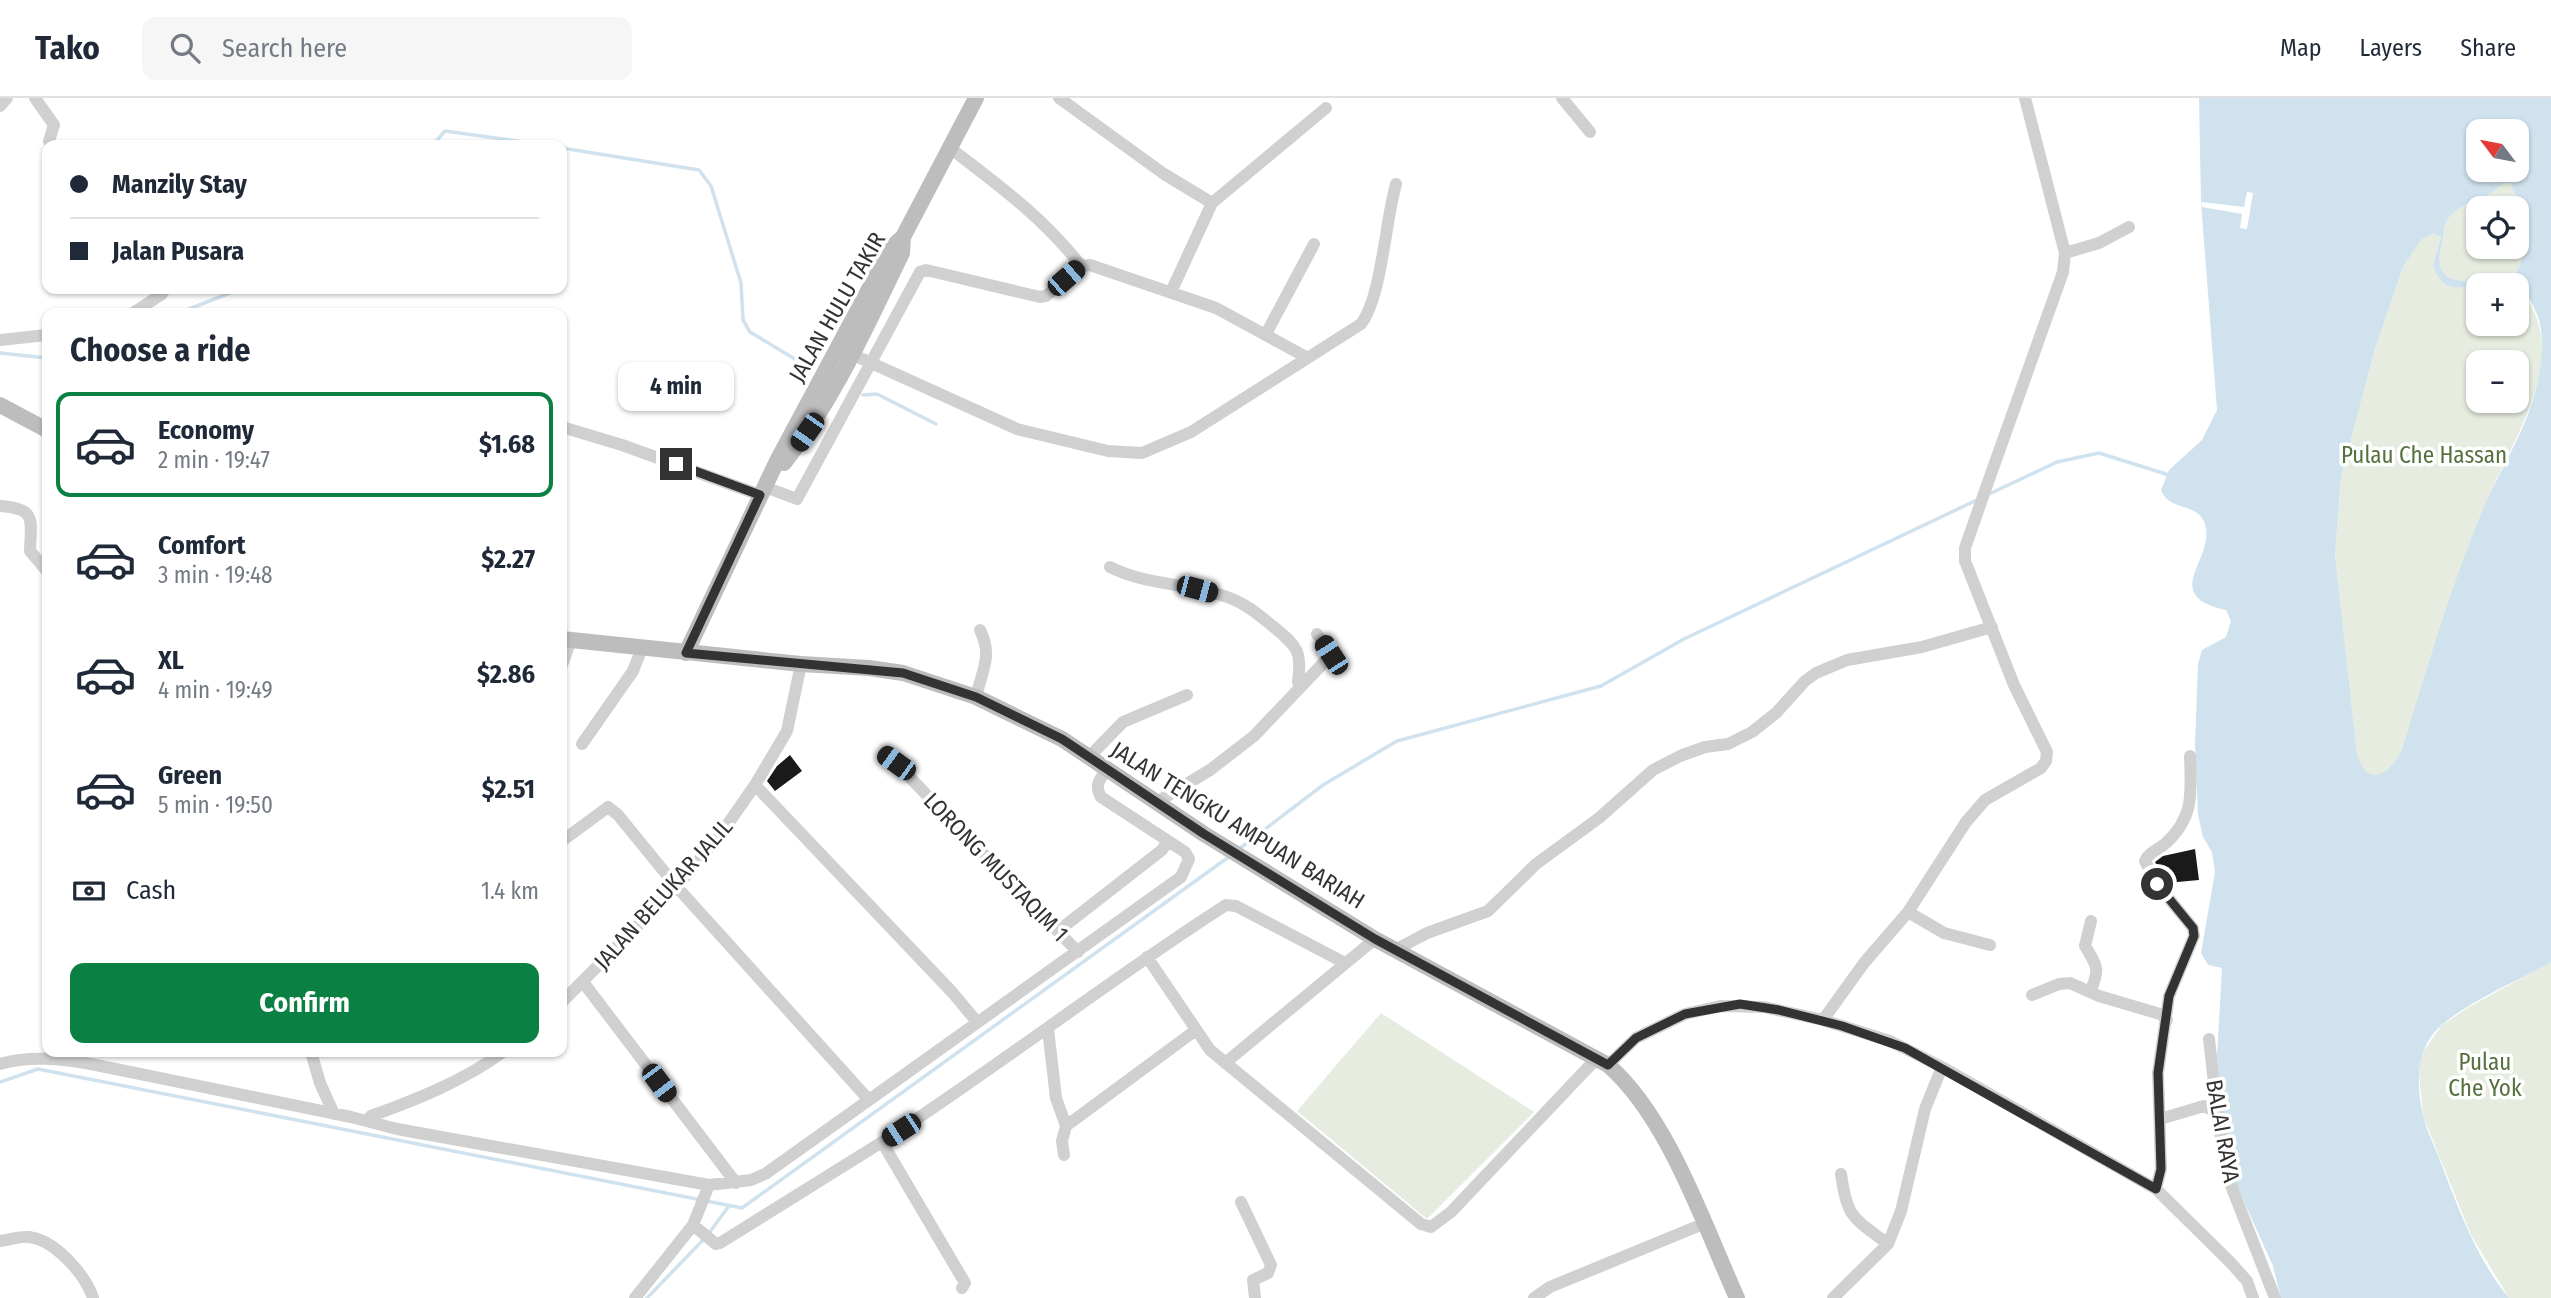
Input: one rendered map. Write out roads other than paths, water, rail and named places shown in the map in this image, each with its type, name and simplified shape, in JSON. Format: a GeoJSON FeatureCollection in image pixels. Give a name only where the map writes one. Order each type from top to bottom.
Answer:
{"type":"FeatureCollection","features":[{"type":"Feature","properties":{"kind":"main road","name":"JALAN HULU TAKIR"},"geometry":{"type":"LineString","coordinates":[[686,653],[762,491],[844,351],[891,248],[903,237],[976,98]]}},
{"type":"Feature","properties":{"kind":"main road"},"geometry":{"type":"LineString","coordinates":[[0,405],[42,427]]}},
{"type":"Feature","properties":{"kind":"main road","name":"JALAN TENGKU AMPUAN BARIAH"},"geometry":{"type":"LineString","coordinates":[[567,639],[903,673],[976,697],[1052,733],[1204,834],[1375,939],[1602,1061],[1628,1082],[1666,1141],[1737,1298]]}},
{"type":"Feature","properties":{"kind":"street"},"geometry":{"type":"LineString","coordinates":[[0,106],[7,98]]}},
{"type":"Feature","properties":{"kind":"street"},"geometry":{"type":"LineString","coordinates":[[35,98],[54,125],[49,140]]}},
{"type":"Feature","properties":{"kind":"street"},"geometry":{"type":"LineString","coordinates":[[1059,98],[1164,174],[1212,203]]}},
{"type":"Feature","properties":{"kind":"street"},"geometry":{"type":"LineString","coordinates":[[1562,98],[1590,132]]}},
{"type":"Feature","properties":{"kind":"street"},"geometry":{"type":"LineString","coordinates":[[1823,1020],[1864,962],[1908,912],[1966,822],[1985,800],[2041,768],[2046,761],[2047,752],[2014,685],[1967,572],[1965,548],[2063,272],[2065,253],[2025,98]]}},
{"type":"Feature","properties":{"kind":"street"},"geometry":{"type":"LineString","coordinates":[[1171,292],[1212,203],[1326,108]]}},
{"type":"Feature","properties":{"kind":"street"},"geometry":{"type":"LineString","coordinates":[[950,148],[1021,202],[1061,241],[1081,266]]}},
{"type":"Feature","properties":{"kind":"street"},"geometry":{"type":"LineString","coordinates":[[844,351],[1017,429],[1108,451],[1142,453],[1191,432],[1306,357],[1353,330],[1367,316],[1373,304],[1388,210],[1396,184]]}},
{"type":"Feature","properties":{"kind":"street"},"geometry":{"type":"LineString","coordinates":[[2065,253],[2099,243],[2129,227]]}},
{"type":"Feature","properties":{"kind":"street"},"geometry":{"type":"LineString","coordinates":[[1266,334],[1314,244]]}},
{"type":"Feature","properties":{"kind":"street"},"geometry":{"type":"LineString","coordinates":[[567,428],[762,491],[797,499],[920,272],[926,270],[1040,297],[1046,296],[1081,266],[1090,265],[1216,308],[1306,357]]}},
{"type":"Feature","properties":{"kind":"street"},"geometry":{"type":"LineString","coordinates":[[140,308],[158,294]]}},
{"type":"Feature","properties":{"kind":"street"},"geometry":{"type":"LineString","coordinates":[[0,340],[42,336]]}},
{"type":"Feature","properties":{"kind":"street"},"geometry":{"type":"LineString","coordinates":[[0,506],[19,508],[31,517],[30,551],[42,565]]}},
{"type":"Feature","properties":{"kind":"street"},"geometry":{"type":"LineString","coordinates":[[1110,567],[1130,577],[1228,597],[1254,610],[1297,650],[1301,660],[1298,682],[1301,686]]}},
{"type":"Feature","properties":{"kind":"street"},"geometry":{"type":"LineString","coordinates":[[1395,950],[1427,933],[1488,911],[1536,864],[1599,818],[1653,770],[1680,756],[1705,747],[1728,744],[1752,732],[1768,721],[1805,681],[1816,673],[1847,660],[1922,647],[1992,627]]}},
{"type":"Feature","properties":{"kind":"street"},"geometry":{"type":"LineString","coordinates":[[976,697],[988,657],[986,642],[980,630]]}},
{"type":"Feature","properties":{"kind":"street"},"geometry":{"type":"LineString","coordinates":[[1157,802],[1210,770],[1245,743],[1331,655],[1317,634]]}},
{"type":"Feature","properties":{"kind":"street"},"geometry":{"type":"LineString","coordinates":[[583,744],[633,671],[642,648]]}},
{"type":"Feature","properties":{"kind":"street","name":"JALAN BELUKAR JALIL"},"geometry":{"type":"LineString","coordinates":[[567,997],[677,886],[723,831],[755,785],[787,731],[800,664]]}},
{"type":"Feature","properties":{"kind":"street"},"geometry":{"type":"LineString","coordinates":[[1089,757],[1123,722],[1187,695]]}},
{"type":"Feature","properties":{"kind":"street","name":"LORONG MUSTAQIM 1"},"geometry":{"type":"LineString","coordinates":[[884,754],[896,763],[1078,952]]}},
{"type":"Feature","properties":{"kind":"street"},"geometry":{"type":"LineString","coordinates":[[2156,1189],[2161,1169],[2158,1073],[2169,996],[2190,950],[2193,928],[2157,884],[2145,861],[2165,844],[2189,811],[2190,756]]}},
{"type":"Feature","properties":{"kind":"street"},"geometry":{"type":"LineString","coordinates":[[0,1064],[57,1058],[708,1188],[736,1184],[765,1174],[1181,877],[1189,859],[1185,852],[1101,797],[1097,790],[1098,781],[1107,769]]}},
{"type":"Feature","properties":{"kind":"street"},"geometry":{"type":"LineString","coordinates":[[755,785],[952,992],[977,1022]]}},
{"type":"Feature","properties":{"kind":"street"},"geometry":{"type":"LineString","coordinates":[[567,837],[608,807],[869,1100]]}},
{"type":"Feature","properties":{"kind":"street"},"geometry":{"type":"LineString","coordinates":[[1058,930],[1163,850],[1168,841]]}},
{"type":"Feature","properties":{"kind":"street"},"geometry":{"type":"LineString","coordinates":[[696,1226],[713,1241],[720,1243],[739,1233],[882,1142],[1226,905],[1236,906],[1345,964]]}},
{"type":"Feature","properties":{"kind":"street"},"geometry":{"type":"LineString","coordinates":[[1908,912],[1944,933],[1990,945]]}},
{"type":"Feature","properties":{"kind":"street"},"geometry":{"type":"LineString","coordinates":[[2090,992],[2097,976],[2097,967],[2085,946],[2091,921]]}},
{"type":"Feature","properties":{"kind":"street"},"geometry":{"type":"LineString","coordinates":[[1226,1063],[1375,939]]}},
{"type":"Feature","properties":{"kind":"street"},"geometry":{"type":"LineString","coordinates":[[1147,957],[1210,1050],[1421,1224],[1431,1227],[1451,1212],[1602,1061],[1636,1038],[1685,1014],[1720,1006],[1765,1007],[1823,1020],[1890,1041],[1942,1067],[2156,1189],[2231,1263],[2247,1281],[2253,1298]]}},
{"type":"Feature","properties":{"kind":"street"},"geometry":{"type":"LineString","coordinates":[[583,982],[736,1184]]}},
{"type":"Feature","properties":{"kind":"street"},"geometry":{"type":"LineString","coordinates":[[2032,995],[2064,982],[2160,1014],[2167,1020]]}},
{"type":"Feature","properties":{"kind":"street"},"geometry":{"type":"LineString","coordinates":[[1048,1029],[1056,1098],[1066,1126],[1062,1141],[1064,1154]]}},
{"type":"Feature","properties":{"kind":"street"},"geometry":{"type":"LineString","coordinates":[[1066,1126],[1196,1030]]}},
{"type":"Feature","properties":{"kind":"street","name":"BALAI RAYA"},"geometry":{"type":"LineString","coordinates":[[2209,1040],[2230,1183],[2275,1298]]}},
{"type":"Feature","properties":{"kind":"street"},"geometry":{"type":"LineString","coordinates":[[312,1057],[320,1083],[334,1114]]}},
{"type":"Feature","properties":{"kind":"street"},"geometry":{"type":"LineString","coordinates":[[367,1121],[371,1116],[416,1100],[478,1070],[496,1057]]}},
{"type":"Feature","properties":{"kind":"street"},"geometry":{"type":"LineString","coordinates":[[1833,1298],[1888,1244],[1901,1211],[1924,1109],[1942,1067]]}},
{"type":"Feature","properties":{"kind":"street"},"geometry":{"type":"LineString","coordinates":[[2160,1119],[2204,1106],[2218,1113]]}},
{"type":"Feature","properties":{"kind":"street"},"geometry":{"type":"LineString","coordinates":[[882,1142],[965,1283],[962,1288]]}},
{"type":"Feature","properties":{"kind":"street"},"geometry":{"type":"LineString","coordinates":[[1841,1174],[1845,1203],[1853,1217],[1888,1244]]}},
{"type":"Feature","properties":{"kind":"street"},"geometry":{"type":"LineString","coordinates":[[635,1298],[696,1226],[708,1188]]}},
{"type":"Feature","properties":{"kind":"street"},"geometry":{"type":"LineString","coordinates":[[1241,1202],[1271,1265],[1268,1273],[1253,1280],[1255,1298]]}},
{"type":"Feature","properties":{"kind":"street"},"geometry":{"type":"LineString","coordinates":[[1534,1298],[1550,1287],[1703,1224]]}},
{"type":"Feature","properties":{"kind":"street"},"geometry":{"type":"LineString","coordinates":[[0,1241],[29,1237],[55,1248],[89,1286],[93,1298]]}},
{"type":"Feature","properties":{"kind":"water"},"geometry":{"type":"Polygon","coordinates":[[[2199,98],[2551,98],[2551,962],[2472,1004],[2443,1024],[2427,1043],[2419,1073],[2424,1120],[2452,1192],[2477,1248],[2509,1298],[2281,1298],[2273,1266],[2236,1184],[2225,1133],[2217,1057],[2222,968],[2208,965],[2201,953],[2215,872],[2212,852],[2203,837],[2198,815],[2195,743],[2198,664],[2202,650],[2226,637],[2231,621],[2226,610],[2206,603],[2196,595],[2192,586],[2206,537],[2205,524],[2196,512],[2170,502],[2161,490],[2169,470],[2202,440],[2217,410],[2201,202],[2199,98]],[[2507,182],[2485,196],[2466,196],[2466,205],[2451,215],[2446,222],[2440,261],[2443,272],[2451,278],[2466,281],[2466,286],[2454,287],[2442,281],[2433,265],[2441,237],[2434,233],[2421,240],[2403,267],[2375,349],[2341,477],[2335,555],[2357,754],[2361,765],[2372,774],[2384,772],[2401,752],[2460,568],[2490,494],[2529,413],[2539,377],[2542,336],[2538,317],[2529,300],[2529,273],[2516,273],[2521,259],[2529,259],[2529,196],[2515,196],[2511,184],[2507,182]]]}},
{"type":"Feature","properties":{"kind":"waterway"},"geometry":{"type":"LineString","coordinates":[[437,140],[445,131],[509,140]]}},
{"type":"Feature","properties":{"kind":"waterway"},"geometry":{"type":"LineString","coordinates":[[567,149],[699,170],[711,186],[741,283],[743,320],[750,332],[810,368]]}},
{"type":"Feature","properties":{"kind":"waterway"},"geometry":{"type":"LineString","coordinates":[[192,308],[227,294]]}},
{"type":"Feature","properties":{"kind":"waterway"},"geometry":{"type":"LineString","coordinates":[[0,353],[42,357]]}},
{"type":"Feature","properties":{"kind":"waterway"},"geometry":{"type":"LineString","coordinates":[[863,395],[877,394],[936,424]]}},
{"type":"Feature","properties":{"kind":"waterway"},"geometry":{"type":"LineString","coordinates":[[1989,494],[2057,462],[2099,453],[2169,475]]}},
{"type":"Feature","properties":{"kind":"waterway"},"geometry":{"type":"LineString","coordinates":[[1239,849],[1323,785],[1397,741],[1601,686],[1684,639],[1979,499]]}},
{"type":"Feature","properties":{"kind":"waterway"},"geometry":{"type":"LineString","coordinates":[[0,1082],[38,1069],[742,1208],[1230,856]]}},
{"type":"Feature","properties":{"kind":"waterway"},"geometry":{"type":"LineString","coordinates":[[709,1233],[729,1206]]}},
{"type":"Feature","properties":{"kind":"waterway"},"geometry":{"type":"LineString","coordinates":[[647,1298],[704,1239]]}},
{"type":"Feature","properties":{"kind":"park label","name":"Pulau Che Hassan"},"geometry":{"type":"Point","coordinates":[2424,455]}},
{"type":"Feature","properties":{"kind":"park label","name":"Pulau Che Yok"},"geometry":{"type":"Point","coordinates":[2485,1075]}}]}
